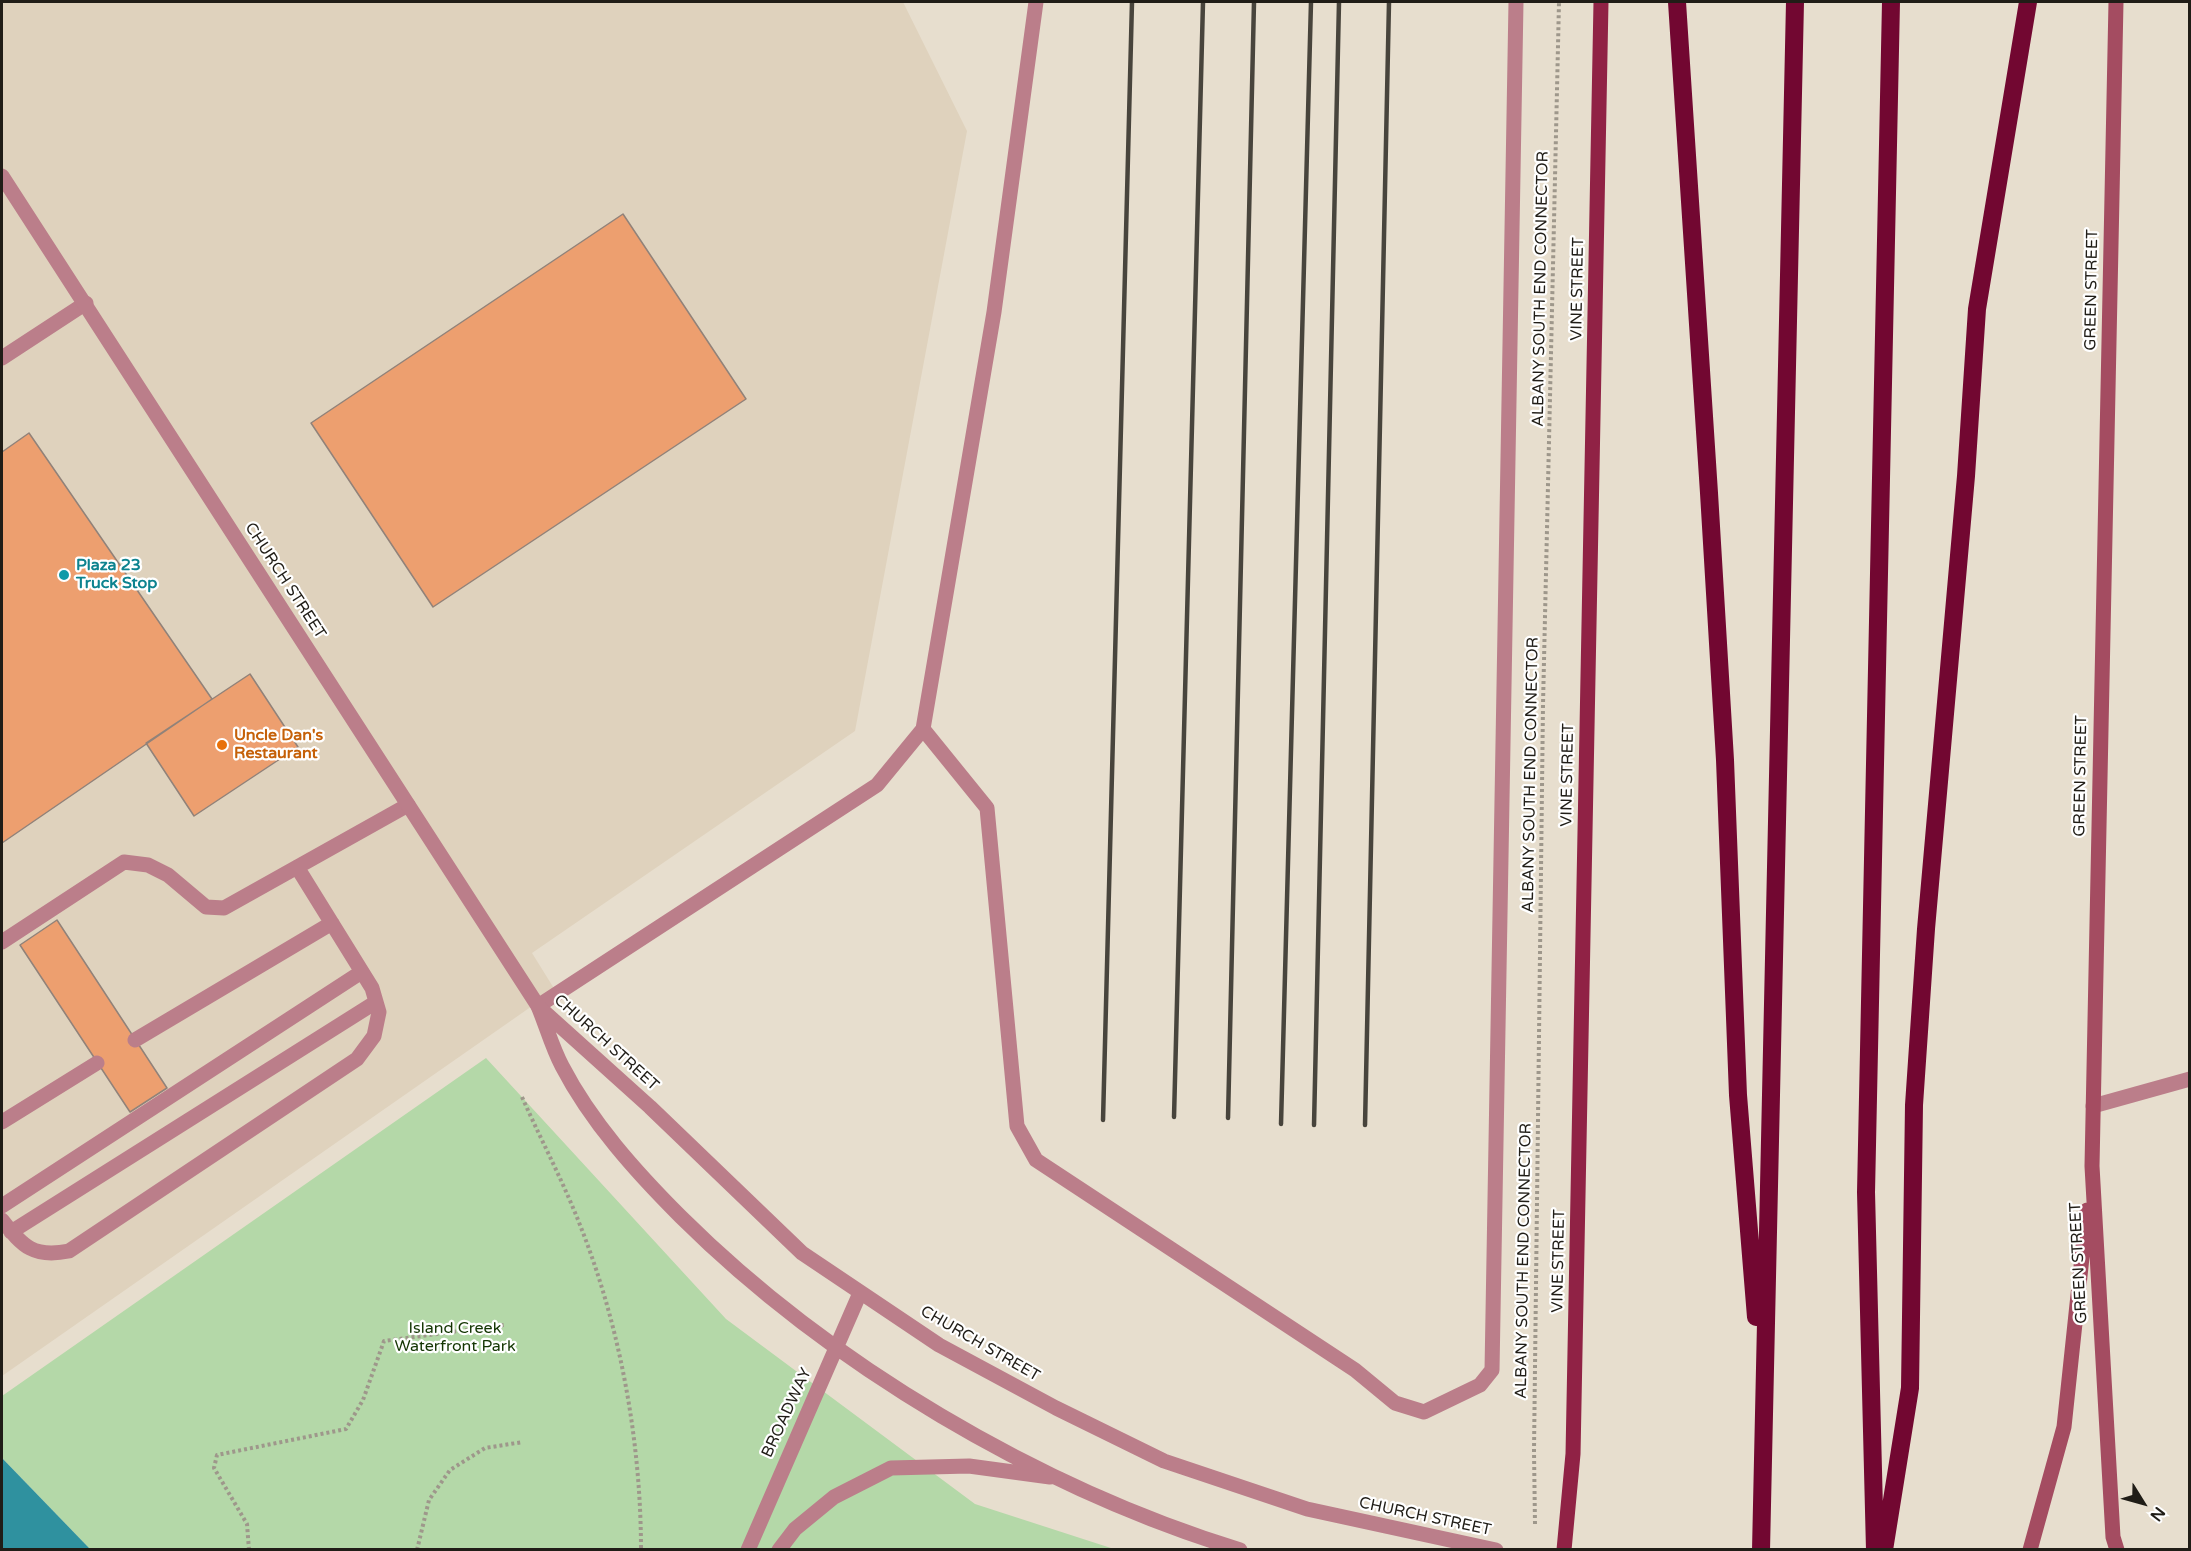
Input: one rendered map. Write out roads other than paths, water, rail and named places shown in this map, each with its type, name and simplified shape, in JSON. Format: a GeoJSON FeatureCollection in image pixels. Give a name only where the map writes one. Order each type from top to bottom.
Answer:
{"type":"FeatureCollection","features":[{"type":"Feature","properties":{"kind":"highway"},"geometry":{"type":"LineString","coordinates":[[1677,2],[1715,586],[1738,1095],[1764,1418]]}},
{"type":"Feature","properties":{"kind":"highway"},"geometry":{"type":"LineString","coordinates":[[1761,1550],[1795,2]]}},
{"type":"Feature","properties":{"kind":"highway"},"geometry":{"type":"LineString","coordinates":[[1875,1550],[1866,1192],[1891,2]]}},
{"type":"Feature","properties":{"kind":"highway"},"geometry":{"type":"LineString","coordinates":[[1884,1550],[1910,1388],[1914,1105],[1926,929],[1966,476],[1977,309],[2028,2]]}},
{"type":"Feature","properties":{"kind":"main road","name":"VINE STREET"},"geometry":{"type":"LineString","coordinates":[[1564,1550],[1573,1454],[1601,2]]}},
{"type":"Feature","properties":{"kind":"main road","name":"GREEN STREET"},"geometry":{"type":"LineString","coordinates":[[2116,2],[2092,1166],[2113,1538],[2117,1550]]}},
{"type":"Feature","properties":{"kind":"main road"},"geometry":{"type":"LineString","coordinates":[[2030,1550],[2064,1427],[2092,1166]]}},
{"type":"Feature","properties":{"kind":"street"},"geometry":{"type":"LineString","coordinates":[[538,1006],[877,785],[922,729],[994,312],[1036,2]]}},
{"type":"Feature","properties":{"kind":"street"},"geometry":{"type":"LineString","coordinates":[[922,729],[987,808],[1017,1126],[1036,1160],[1355,1370],[1395,1403],[1424,1412],[1480,1385],[1492,1370],[1516,2]]}},
{"type":"Feature","properties":{"kind":"street","name":"CHURCH STREET"},"geometry":{"type":"LineString","coordinates":[[2,176],[538,1006],[561,1065],[596,1120],[647,1184],[724,1260],[836,1350],[970,1432],[1061,1479],[1176,1530],[1240,1550]]}},
{"type":"Feature","properties":{"kind":"street"},"geometry":{"type":"LineString","coordinates":[[2,358],[86,303]]}},
{"type":"Feature","properties":{"kind":"street"},"geometry":{"type":"LineString","coordinates":[[2,942],[124,862],[148,865],[168,875],[206,908],[224,908],[408,805]]}},
{"type":"Feature","properties":{"kind":"street"},"geometry":{"type":"LineString","coordinates":[[297,867],[360,973],[372,988],[379,1012],[374,1036],[357,1059],[69,1251],[46,1255],[27,1246],[6,1226],[376,1002]]}},
{"type":"Feature","properties":{"kind":"street"},"geometry":{"type":"LineString","coordinates":[[135,1040],[332,923]]}},
{"type":"Feature","properties":{"kind":"street"},"geometry":{"type":"LineString","coordinates":[[2,1206],[360,973]]}},
{"type":"Feature","properties":{"kind":"street","name":"CHURCH STREET"},"geometry":{"type":"LineString","coordinates":[[538,1006],[650,1107],[802,1253],[939,1345],[1056,1408],[1164,1461],[1307,1509],[1496,1550]]}},
{"type":"Feature","properties":{"kind":"street"},"geometry":{"type":"LineString","coordinates":[[2,1122],[97,1063]]}},
{"type":"Feature","properties":{"kind":"street"},"geometry":{"type":"LineString","coordinates":[[2093,1106],[2190,1078]]}},
{"type":"Feature","properties":{"kind":"street","name":"BROADWAY"},"geometry":{"type":"LineString","coordinates":[[748,1550],[780,1471],[860,1293]]}},
{"type":"Feature","properties":{"kind":"street"},"geometry":{"type":"LineString","coordinates":[[779,1550],[795,1529],[834,1497],[891,1468],[969,1466],[1061,1479]]}},
{"type":"Feature","properties":{"kind":"water"},"geometry":{"type":"Polygon","coordinates":[[[2,1458],[90,1549],[2,1549],[2,1458]]]}},
{"type":"Feature","properties":{"kind":"railway"},"geometry":{"type":"LineString","coordinates":[[1103,1120],[1132,2]]}},
{"type":"Feature","properties":{"kind":"railway"},"geometry":{"type":"LineString","coordinates":[[1174,1117],[1203,2]]}},
{"type":"Feature","properties":{"kind":"railway"},"geometry":{"type":"LineString","coordinates":[[1228,1118],[1254,2]]}},
{"type":"Feature","properties":{"kind":"railway"},"geometry":{"type":"LineString","coordinates":[[1281,1124],[1311,2]]}},
{"type":"Feature","properties":{"kind":"railway"},"geometry":{"type":"LineString","coordinates":[[1314,1125],[1339,2]]}},
{"type":"Feature","properties":{"kind":"railway"},"geometry":{"type":"LineString","coordinates":[[1365,1125],[1389,2]]}},
{"type":"Feature","properties":{"kind":"place","name":"Plaza 23 Truck Stop"},"geometry":{"type":"Point","coordinates":[64,575]}},
{"type":"Feature","properties":{"kind":"place","name":"Uncle Dan's Restaurant"},"geometry":{"type":"Point","coordinates":[222,745]}},
{"type":"Feature","properties":{"kind":"park label","name":"Island Creek Waterfront Park"},"geometry":{"type":"Point","coordinates":[455,1338]}}]}
